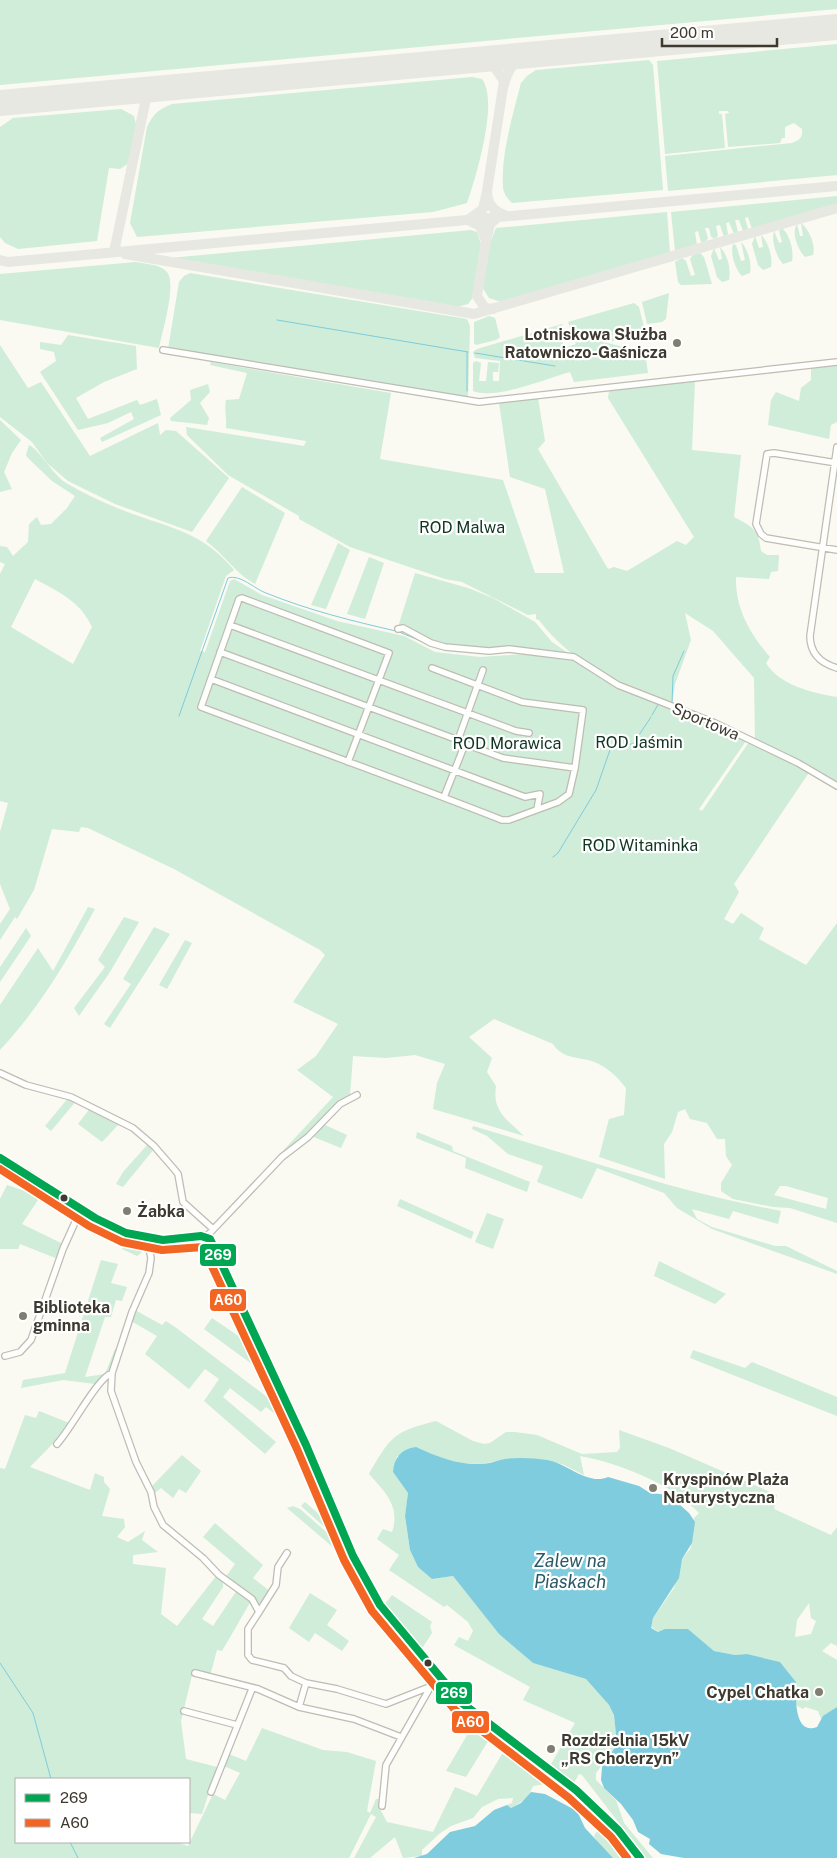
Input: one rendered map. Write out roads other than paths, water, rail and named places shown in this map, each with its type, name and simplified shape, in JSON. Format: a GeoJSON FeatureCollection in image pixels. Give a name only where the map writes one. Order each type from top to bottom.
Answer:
{"type":"FeatureCollection","features":[{"type":"Feature","properties":{"kind":"street"},"geometry":{"type":"LineString","coordinates":[[163,350],[479,402],[837,362]]}},
{"type":"Feature","properties":{"kind":"street"},"geometry":{"type":"LineString","coordinates":[[837,447],[835,474],[822,548],[810,641],[815,655],[822,661],[837,668]]}},
{"type":"Feature","properties":{"kind":"street"},"geometry":{"type":"LineString","coordinates":[[836,463],[774,453],[767,454],[757,516],[758,530],[766,538],[837,550]]}},
{"type":"Feature","properties":{"kind":"street"},"geometry":{"type":"LineString","coordinates":[[348,762],[389,653],[239,599],[201,707],[502,820],[509,820],[558,802],[569,794],[576,768],[583,710],[522,702],[432,668]]}},
{"type":"Feature","properties":{"kind":"street"},"geometry":{"type":"LineString","coordinates":[[230,625],[516,732],[529,733]]}},
{"type":"Feature","properties":{"kind":"street","name":"Sportowa"},"geometry":{"type":"LineString","coordinates":[[398,629],[403,628],[430,643],[446,647],[489,651],[509,649],[574,657],[618,685],[715,723],[798,763],[837,786]]}},
{"type":"Feature","properties":{"kind":"street"},"geometry":{"type":"LineString","coordinates":[[220,652],[503,758],[576,768]]}},
{"type":"Feature","properties":{"kind":"street"},"geometry":{"type":"LineString","coordinates":[[444,797],[455,771],[468,713],[483,670]]}},
{"type":"Feature","properties":{"kind":"street"},"geometry":{"type":"LineString","coordinates":[[210,679],[525,797],[540,794],[537,809]]}},
{"type":"Feature","properties":{"kind":"street"},"geometry":{"type":"LineString","coordinates":[[0,1073],[26,1085],[71,1097],[133,1128],[154,1146],[178,1174],[184,1202],[213,1229]]}},
{"type":"Feature","properties":{"kind":"street"},"geometry":{"type":"LineString","coordinates":[[0,1158],[114,1228],[147,1238],[172,1240],[206,1237],[230,1214],[282,1157],[308,1137],[340,1104],[357,1095]]}},
{"type":"Feature","properties":{"kind":"street"},"geometry":{"type":"LineString","coordinates":[[5,1356],[20,1352],[32,1340],[63,1249],[81,1209]]}},
{"type":"Feature","properties":{"kind":"street"},"geometry":{"type":"LineString","coordinates":[[206,1237],[212,1242],[306,1445],[353,1556],[371,1592],[442,1682],[462,1703],[487,1724],[576,1790],[618,1830],[640,1858]]}},
{"type":"Feature","properties":{"kind":"street"},"geometry":{"type":"LineString","coordinates":[[147,1238],[151,1258],[149,1273],[132,1312],[112,1373],[111,1391],[163,1525],[203,1558],[219,1575],[252,1600],[258,1612]]}},
{"type":"Feature","properties":{"kind":"street"},"geometry":{"type":"LineString","coordinates":[[57,1444],[76,1420],[96,1386],[112,1373]]}},
{"type":"Feature","properties":{"kind":"street"},"geometry":{"type":"LineString","coordinates":[[287,1553],[278,1567],[276,1585],[248,1629],[248,1655],[252,1660],[284,1668],[291,1676],[306,1683],[337,1689],[386,1704],[442,1682]]}},
{"type":"Feature","properties":{"kind":"street"},"geometry":{"type":"LineString","coordinates":[[195,1673],[270,1693],[299,1706],[354,1719],[401,1737]]}},
{"type":"Feature","properties":{"kind":"street"},"geometry":{"type":"LineString","coordinates":[[299,1706],[306,1683]]}},
{"type":"Feature","properties":{"kind":"street"},"geometry":{"type":"LineString","coordinates":[[382,1806],[386,1765],[431,1685]]}},
{"type":"Feature","properties":{"kind":"street"},"geometry":{"type":"LineString","coordinates":[[211,1792],[252,1689]]}},
{"type":"Feature","properties":{"kind":"street"},"geometry":{"type":"LineString","coordinates":[[184,1711],[237,1725]]}},
{"type":"Feature","properties":{"kind":"water","name":"Zalew na Piaskach"},"geometry":{"type":"Polygon","coordinates":[[[416,1447],[456,1462],[473,1464],[485,1464],[515,1458],[547,1460],[593,1479],[608,1477],[639,1486],[650,1493],[669,1495],[689,1513],[695,1522],[692,1543],[682,1559],[679,1578],[653,1618],[651,1628],[658,1632],[665,1629],[688,1629],[714,1651],[735,1655],[747,1654],[780,1662],[796,1682],[796,1704],[800,1720],[804,1726],[809,1728],[817,1727],[823,1716],[837,1707],[837,1858],[684,1858],[661,1854],[649,1844],[650,1839],[638,1832],[633,1820],[621,1804],[604,1788],[601,1780],[602,1767],[617,1744],[614,1715],[609,1705],[586,1679],[533,1663],[499,1634],[453,1576],[432,1579],[418,1567],[410,1550],[405,1516],[408,1493],[393,1472],[399,1455],[406,1450],[416,1447]]]}},
{"type":"Feature","properties":{"kind":"water"},"geometry":{"type":"Polygon","coordinates":[[[531,1792],[545,1794],[577,1811],[585,1828],[613,1858],[414,1858],[427,1854],[450,1832],[475,1826],[494,1810],[507,1805],[511,1808],[521,1803],[531,1792]]]}},
{"type":"Feature","properties":{"kind":"waterway"},"geometry":{"type":"LineString","coordinates":[[277,320],[468,352]]}},
{"type":"Feature","properties":{"kind":"waterway"},"geometry":{"type":"LineString","coordinates":[[195,352],[257,363]]}},
{"type":"Feature","properties":{"kind":"waterway"},"geometry":{"type":"LineString","coordinates":[[467,352],[467,391]]}},
{"type":"Feature","properties":{"kind":"waterway"},"geometry":{"type":"LineString","coordinates":[[475,353],[555,366]]}},
{"type":"Feature","properties":{"kind":"waterway"},"geometry":{"type":"LineString","coordinates":[[179,716],[228,578],[237,578],[266,593],[314,610],[396,631]]}},
{"type":"Feature","properties":{"kind":"waterway"},"geometry":{"type":"LineString","coordinates":[[399,632],[426,643]]}},
{"type":"Feature","properties":{"kind":"waterway"},"geometry":{"type":"LineString","coordinates":[[672,703],[673,676],[684,651]]}},
{"type":"Feature","properties":{"kind":"waterway"},"geometry":{"type":"LineString","coordinates":[[652,715],[659,703]]}},
{"type":"Feature","properties":{"kind":"waterway"},"geometry":{"type":"LineString","coordinates":[[553,857],[558,853],[596,790],[611,747],[633,744],[651,717]]}},
{"type":"Feature","properties":{"kind":"waterway"},"geometry":{"type":"LineString","coordinates":[[0,1663],[33,1713],[51,1778]]}},
{"type":"Feature","properties":{"kind":"waterway"},"geometry":{"type":"LineString","coordinates":[[70,1843],[78,1858]]}},
{"type":"Feature","properties":{"kind":"place","name":"Lotniskowa Służba Ratowniczo-Gaśnicza"},"geometry":{"type":"Point","coordinates":[677,343]}},
{"type":"Feature","properties":{"kind":"place","name":"Żabka"},"geometry":{"type":"Point","coordinates":[127,1211]}},
{"type":"Feature","properties":{"kind":"place","name":"Biblioteka gminna"},"geometry":{"type":"Point","coordinates":[23,1316]}},
{"type":"Feature","properties":{"kind":"place","name":"Kryspinów Plaża Naturystyczna"},"geometry":{"type":"Point","coordinates":[653,1488]}},
{"type":"Feature","properties":{"kind":"place","name":"Cypel Chatka"},"geometry":{"type":"Point","coordinates":[819,1692]}},
{"type":"Feature","properties":{"kind":"place","name":"Rozdzielnia 15kV „RS Cholerzyn”"},"geometry":{"type":"Point","coordinates":[551,1749]}},
{"type":"Feature","properties":{"kind":"park label","name":"ROD Malwa"},"geometry":{"type":"Point","coordinates":[462,527]}},
{"type":"Feature","properties":{"kind":"park label","name":"ROD Jaśmin"},"geometry":{"type":"Point","coordinates":[639,742]}},
{"type":"Feature","properties":{"kind":"park label","name":"ROD Morawica"},"geometry":{"type":"Point","coordinates":[507,743]}},
{"type":"Feature","properties":{"kind":"park label","name":"ROD Witaminka"},"geometry":{"type":"Point","coordinates":[640,845]}}]}
